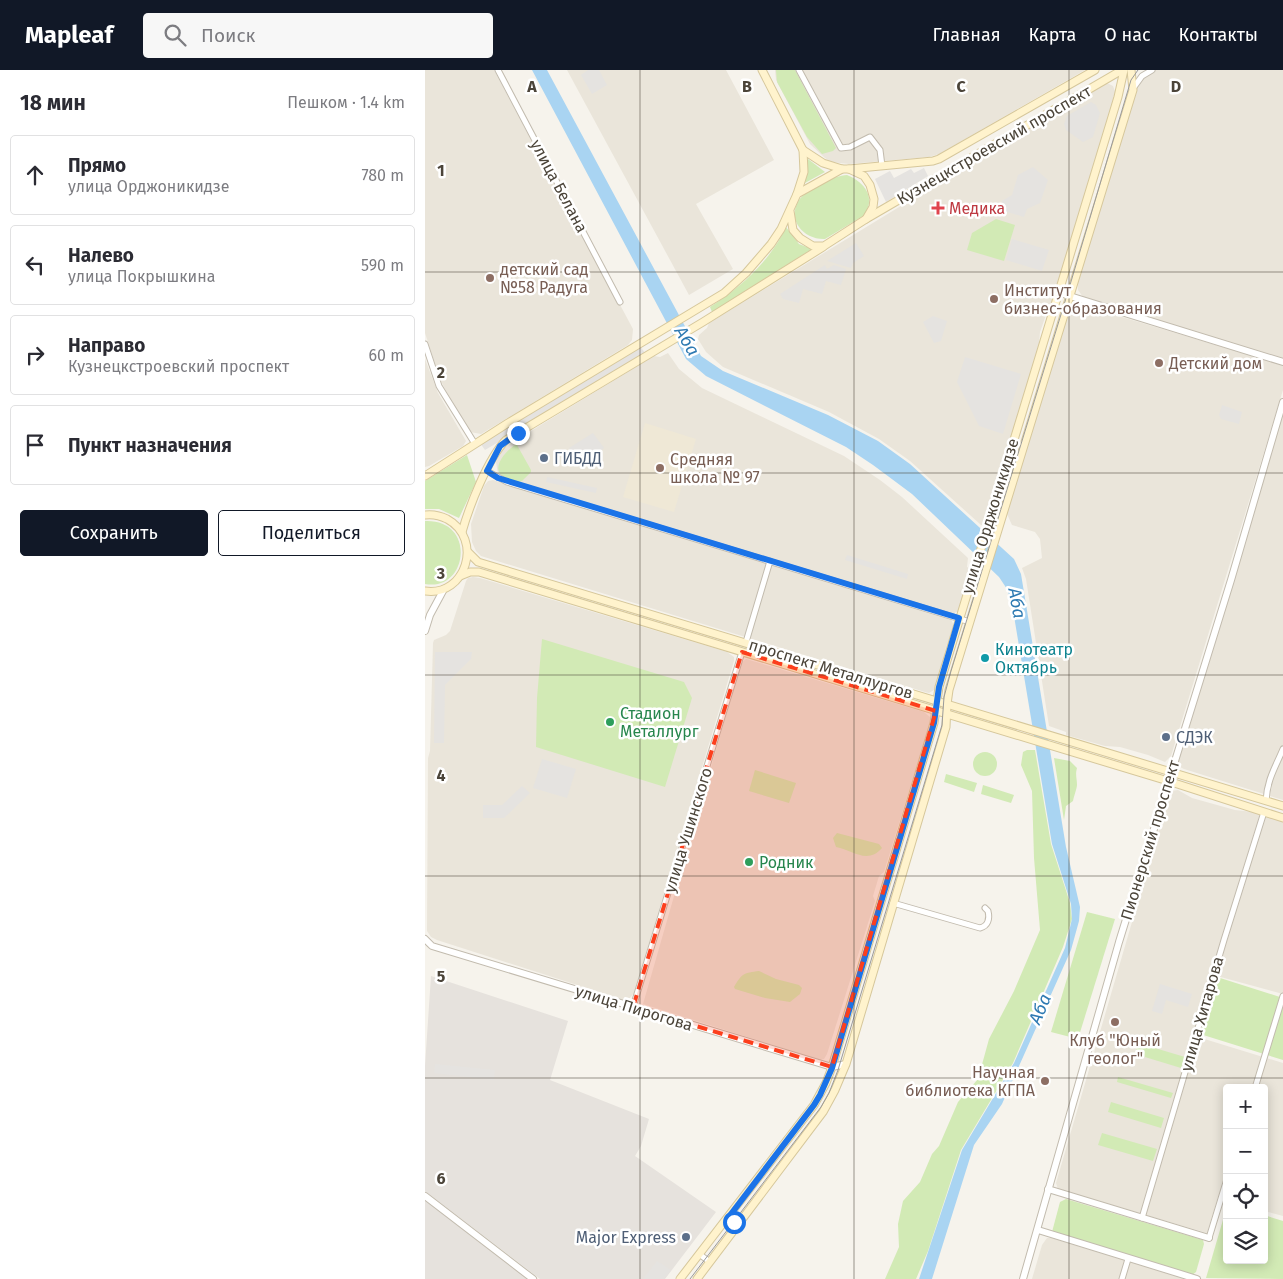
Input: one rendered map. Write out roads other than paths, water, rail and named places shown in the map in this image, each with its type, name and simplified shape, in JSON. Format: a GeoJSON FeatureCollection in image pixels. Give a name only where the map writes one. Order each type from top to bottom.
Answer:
{"type":"FeatureCollection","features":[{"type":"Feature","properties":{"kind":"main road"},"geometry":{"type":"LineString","coordinates":[[425,476],[724,292],[746,273],[771,244],[790,211],[797,194],[804,172],[803,150],[762,70]]}},
{"type":"Feature","properties":{"kind":"main road","name":"Кузнецкстроевский проспект"},"geometry":{"type":"LineString","coordinates":[[845,169],[933,161],[946,156],[1095,70]]}},
{"type":"Feature","properties":{"kind":"main road","name":"Кузнецкстроевский проспект"},"geometry":{"type":"LineString","coordinates":[[866,219],[1123,70]]}},
{"type":"Feature","properties":{"kind":"main road","name":"улица Орджоникидзе"},"geometry":{"type":"LineString","coordinates":[[684,1278],[699,1254],[814,1105],[832,1068],[934,723],[939,687],[959,618],[1060,293],[1119,90],[1123,70]]}},
{"type":"Feature","properties":{"kind":"main road"},"geometry":{"type":"LineString","coordinates":[[1132,72],[1133,90]]}},
{"type":"Feature","properties":{"kind":"main road"},"geometry":{"type":"LineString","coordinates":[[1101,83],[1113,80],[1119,90]]}},
{"type":"Feature","properties":{"kind":"main road","name":"улица Орджоникидзе"},"geometry":{"type":"LineString","coordinates":[[697,1279],[739,1226],[823,1112],[835,1090],[845,1064],[945,727],[947,704],[970,622],[1133,90]]}},
{"type":"Feature","properties":{"kind":"main road"},"geometry":{"type":"LineString","coordinates":[[462,532],[496,452],[506,440],[703,322],[866,219],[873,207],[873,191],[864,176],[823,163],[803,150]]}},
{"type":"Feature","properties":{"kind":"main road"},"geometry":{"type":"LineString","coordinates":[[797,194],[845,169]]}},
{"type":"Feature","properties":{"kind":"main road"},"geometry":{"type":"LineString","coordinates":[[790,211],[793,230],[800,238],[813,246],[824,246]]}},
{"type":"Feature","properties":{"kind":"main road"},"geometry":{"type":"LineString","coordinates":[[425,515],[441,516],[453,522],[462,532],[468,552],[465,566],[455,581],[444,588],[425,591]]}},
{"type":"Feature","properties":{"kind":"main road","name":"проспект Металлургов"},"geometry":{"type":"LineString","coordinates":[[468,552],[478,562],[1061,738],[1283,818]]}},
{"type":"Feature","properties":{"kind":"main road","name":"проспект Металлургов"},"geometry":{"type":"LineString","coordinates":[[460,576],[471,572],[479,572],[1058,748],[1283,806]]}},
{"type":"Feature","properties":{"kind":"street","name":"улица Белана"},"geometry":{"type":"LineString","coordinates":[[498,70],[620,302]]}},
{"type":"Feature","properties":{"kind":"street"},"geometry":{"type":"LineString","coordinates":[[799,70],[841,148],[850,147],[871,136],[880,150],[882,166]]}},
{"type":"Feature","properties":{"kind":"street"},"geometry":{"type":"LineString","coordinates":[[1133,90],[1142,76],[1152,70]]}},
{"type":"Feature","properties":{"kind":"street"},"geometry":{"type":"LineString","coordinates":[[1060,293],[1283,362]]}},
{"type":"Feature","properties":{"kind":"street"},"geometry":{"type":"LineString","coordinates":[[425,344],[439,386],[475,444]]}},
{"type":"Feature","properties":{"kind":"street","name":"Пионерский проспект"},"geometry":{"type":"LineString","coordinates":[[1023,1279],[1168,776],[1283,402]]}},
{"type":"Feature","properties":{"kind":"street"},"geometry":{"type":"LineString","coordinates":[[487,471],[507,482],[970,622]]}},
{"type":"Feature","properties":{"kind":"street"},"geometry":{"type":"LineString","coordinates":[[746,642],[770,561]]}},
{"type":"Feature","properties":{"kind":"street"},"geometry":{"type":"LineString","coordinates":[[425,631],[430,615],[444,588]]}},
{"type":"Feature","properties":{"kind":"street","name":"улица Ушинского"},"geometry":{"type":"LineString","coordinates":[[633,1007],[742,652]]}},
{"type":"Feature","properties":{"kind":"street"},"geometry":{"type":"LineString","coordinates":[[1266,801],[1273,767],[1283,749]]}},
{"type":"Feature","properties":{"kind":"street","name":"улица Хитарова"},"geometry":{"type":"LineString","coordinates":[[1142,1218],[1264,812]]}},
{"type":"Feature","properties":{"kind":"street"},"geometry":{"type":"LineString","coordinates":[[893,902],[980,928],[988,920],[988,911],[985,908]]}},
{"type":"Feature","properties":{"kind":"street","name":"улица Пирогова"},"geometry":{"type":"LineString","coordinates":[[425,939],[432,946],[832,1068]]}},
{"type":"Feature","properties":{"kind":"street"},"geometry":{"type":"LineString","coordinates":[[1256,1084],[1283,996]]}},
{"type":"Feature","properties":{"kind":"street"},"geometry":{"type":"LineString","coordinates":[[832,1068],[845,1064]]}},
{"type":"Feature","properties":{"kind":"street"},"geometry":{"type":"LineString","coordinates":[[1048,1189],[1209,1238],[1223,1192]]}},
{"type":"Feature","properties":{"kind":"street"},"geometry":{"type":"LineString","coordinates":[[425,1196],[533,1279]]}},
{"type":"Feature","properties":{"kind":"street"},"geometry":{"type":"LineString","coordinates":[[728,1218],[739,1226]]}},
{"type":"Feature","properties":{"kind":"street"},"geometry":{"type":"LineString","coordinates":[[1038,1230],[1197,1279]]}},
{"type":"Feature","properties":{"kind":"street"},"geometry":{"type":"LineString","coordinates":[[699,1254],[710,1262]]}},
{"type":"Feature","properties":{"kind":"street"},"geometry":{"type":"LineString","coordinates":[[1122,1279],[1128,1259]]}},
{"type":"Feature","properties":{"kind":"water","name":"Аба"},"geometry":{"type":"Polygon","coordinates":[[[532,70],[547,70],[701,356],[723,371],[828,415],[878,441],[910,464],[1014,559],[1021,574],[1066,847],[1080,907],[1079,921],[1071,950],[1002,1104],[974,1145],[932,1279],[919,1279],[962,1150],[1014,1063],[1065,948],[1072,919],[1071,904],[1052,844],[1012,604],[1007,589],[999,577],[912,494],[846,447],[706,376],[686,359],[532,70]]]}},
{"type":"Feature","properties":{"kind":"tram line"},"geometry":{"type":"LineString","coordinates":[[690,1279],[821,1107],[838,1070],[942,725],[944,697],[951,671],[1131,80],[1138,70]]}},
{"type":"Feature","properties":{"kind":"place","name":"Медика"},"geometry":{"type":"Point","coordinates":[938,208]}},
{"type":"Feature","properties":{"kind":"place","name":"детский сад №58 Радуга"},"geometry":{"type":"Point","coordinates":[490,278]}},
{"type":"Feature","properties":{"kind":"place","name":"Институт бизнес-образования"},"geometry":{"type":"Point","coordinates":[994,299]}},
{"type":"Feature","properties":{"kind":"place","name":"Детский дом"},"geometry":{"type":"Point","coordinates":[1159,363]}},
{"type":"Feature","properties":{"kind":"place","name":"ГИБДД"},"geometry":{"type":"Point","coordinates":[544,458]}},
{"type":"Feature","properties":{"kind":"place","name":"Средняя школа № 97"},"geometry":{"type":"Point","coordinates":[660,468]}},
{"type":"Feature","properties":{"kind":"place","name":"Кинотеатр Октябрь"},"geometry":{"type":"Point","coordinates":[985,658]}},
{"type":"Feature","properties":{"kind":"place","name":"Стадион Металлург"},"geometry":{"type":"Point","coordinates":[610,722]}},
{"type":"Feature","properties":{"kind":"place","name":"СДЭК"},"geometry":{"type":"Point","coordinates":[1166,737]}},
{"type":"Feature","properties":{"kind":"place","name":"Родник"},"geometry":{"type":"Point","coordinates":[749,862]}},
{"type":"Feature","properties":{"kind":"place","name":"Клуб \"Юный геолог\""},"geometry":{"type":"Point","coordinates":[1115,1022]}},
{"type":"Feature","properties":{"kind":"place","name":"Научная библиотека КГПА"},"geometry":{"type":"Point","coordinates":[1045,1081]}},
{"type":"Feature","properties":{"kind":"place","name":"Major Express"},"geometry":{"type":"Point","coordinates":[686,1237]}}]}
